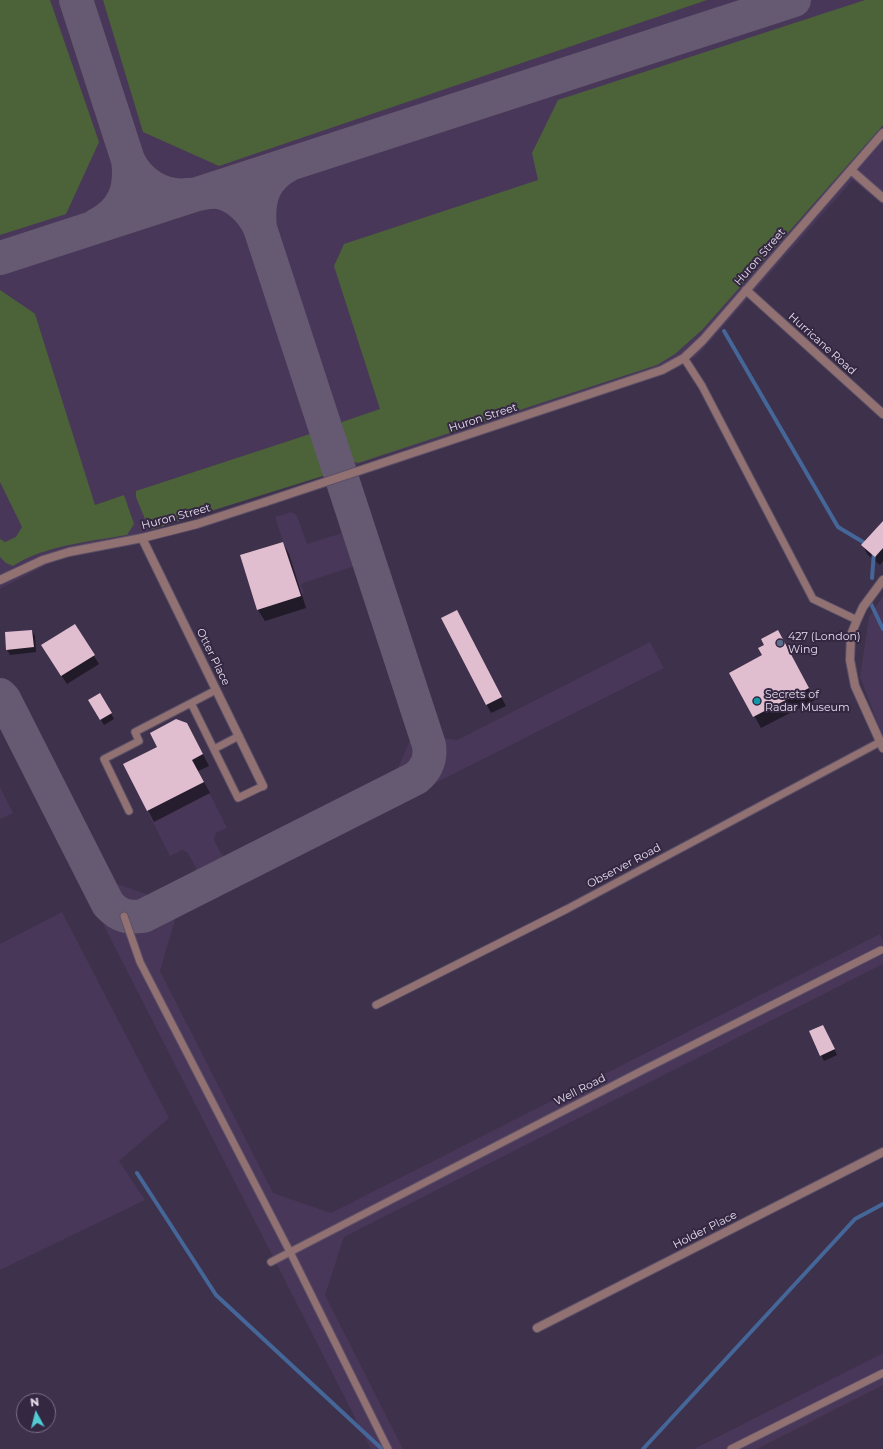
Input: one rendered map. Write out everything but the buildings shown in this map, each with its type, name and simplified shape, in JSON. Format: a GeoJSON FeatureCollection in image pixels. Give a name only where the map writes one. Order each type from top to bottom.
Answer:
{"type":"FeatureCollection","features":[{"type":"Feature","properties":{"kind":"street","name":"Huron Street"},"geometry":{"type":"LineString","coordinates":[[0,580],[43,560],[69,552],[142,538],[197,524],[662,370],[684,358],[703,340],[883,133]]}},
{"type":"Feature","properties":{"kind":"street"},"geometry":{"type":"LineString","coordinates":[[851,170],[883,198]]}},
{"type":"Feature","properties":{"kind":"street","name":"Hurricane Road"},"geometry":{"type":"LineString","coordinates":[[746,290],[883,414]]}},
{"type":"Feature","properties":{"kind":"street","name":"Otter Place"},"geometry":{"type":"LineString","coordinates":[[142,538],[263,786]]}},
{"type":"Feature","properties":{"kind":"street"},"geometry":{"type":"LineString","coordinates":[[881,745],[855,686],[850,660],[851,635],[857,620],[863,607],[882,583]]}},
{"type":"Feature","properties":{"kind":"street","name":"Holder Place"},"geometry":{"type":"LineString","coordinates":[[538,1328],[883,1152]]}},
{"type":"Feature","properties":{"kind":"lane"},"geometry":{"type":"LineString","coordinates":[[684,358],[702,386],[813,599],[857,620]]}},
{"type":"Feature","properties":{"kind":"lane"},"geometry":{"type":"LineString","coordinates":[[130,811],[104,759],[139,741],[134,732],[216,690]]}},
{"type":"Feature","properties":{"kind":"lane"},"geometry":{"type":"LineString","coordinates":[[191,703],[238,798],[263,786]]}},
{"type":"Feature","properties":{"kind":"lane"},"geometry":{"type":"LineString","coordinates":[[214,749],[239,736]]}},
{"type":"Feature","properties":{"kind":"lane","name":"Observer Road"},"geometry":{"type":"LineString","coordinates":[[376,1005],[567,909],[881,745]]}},
{"type":"Feature","properties":{"kind":"lane"},"geometry":{"type":"LineString","coordinates":[[124,916],[140,962],[290,1252],[388,1449]]}},
{"type":"Feature","properties":{"kind":"lane","name":"Well Road"},"geometry":{"type":"LineString","coordinates":[[290,1252],[880,950]]}},
{"type":"Feature","properties":{"kind":"lane"},"geometry":{"type":"LineString","coordinates":[[271,1262],[621,1082]]}},
{"type":"Feature","properties":{"kind":"lane"},"geometry":{"type":"LineString","coordinates":[[731,1449],[883,1373]]}},
{"type":"Feature","properties":{"kind":"shaded area"},"geometry":{"type":"Polygon","coordinates":[[[0,0],[883,0],[883,205],[853,180],[696,357],[353,466],[441,738],[457,740],[650,642],[664,668],[177,913],[160,971],[273,1193],[331,1213],[880,934],[883,941],[883,964],[344,1237],[325,1295],[403,1449],[371,1449],[0,722],[0,689],[12,683],[114,883],[152,896],[194,875],[196,868],[188,853],[182,850],[170,856],[147,811],[204,782],[227,828],[216,833],[214,840],[222,855],[228,857],[397,770],[412,736],[355,566],[303,583],[301,585],[304,593],[300,594],[275,517],[291,512],[295,514],[307,544],[345,532],[326,475],[54,561],[0,589],[0,0]]]}},
{"type":"Feature","properties":{"kind":"shaded area"},"geometry":{"type":"Polygon","coordinates":[[[883,596],[883,737],[860,677],[869,617],[883,596]]]}},
{"type":"Feature","properties":{"kind":"shaded area"},"geometry":{"type":"Polygon","coordinates":[[[0,787],[13,813],[0,819],[0,787]]]}},
{"type":"Feature","properties":{"kind":"shaded area"},"geometry":{"type":"Polygon","coordinates":[[[62,912],[169,1118],[119,1161],[145,1200],[0,1270],[0,944],[62,912]]]}},
{"type":"Feature","properties":{"kind":"shaded area"},"geometry":{"type":"Polygon","coordinates":[[[883,1353],[883,1385],[757,1449],[694,1449],[883,1353]]]}},
{"type":"Feature","properties":{"kind":"green space"},"geometry":{"type":"Polygon","coordinates":[[[0,0],[50,0],[99,142],[66,214],[0,235],[0,0]]]}},
{"type":"Feature","properties":{"kind":"green space"},"geometry":{"type":"Polygon","coordinates":[[[103,0],[707,0],[219,166],[143,132],[103,0]]]}},
{"type":"Feature","properties":{"kind":"green space"},"geometry":{"type":"Polygon","coordinates":[[[865,0],[883,0],[883,125],[703,329],[675,354],[657,365],[358,463],[351,461],[342,433],[342,422],[380,409],[334,266],[344,244],[538,180],[532,153],[558,100],[865,0]]]}},
{"type":"Feature","properties":{"kind":"green space"},"geometry":{"type":"Polygon","coordinates":[[[0,290],[35,314],[95,505],[124,495],[134,524],[127,535],[83,542],[53,549],[25,559],[13,566],[6,563],[0,557],[0,539],[5,542],[16,537],[22,527],[0,482],[0,290]]]}},
{"type":"Feature","properties":{"kind":"green space"},"geometry":{"type":"Polygon","coordinates":[[[310,434],[314,438],[326,475],[153,529],[149,528],[136,497],[136,491],[310,434]]]}},
{"type":"Feature","properties":{"kind":"waterway"},"geometry":{"type":"LineString","coordinates":[[724,331],[838,527],[868,545]]}},
{"type":"Feature","properties":{"kind":"waterway"},"geometry":{"type":"LineString","coordinates":[[872,578],[874,552]]}},
{"type":"Feature","properties":{"kind":"waterway"},"geometry":{"type":"LineString","coordinates":[[871,604],[883,629]]}},
{"type":"Feature","properties":{"kind":"waterway"},"geometry":{"type":"LineString","coordinates":[[137,1173],[216,1295],[382,1449]]}},
{"type":"Feature","properties":{"kind":"waterway"},"geometry":{"type":"LineString","coordinates":[[643,1449],[855,1219],[883,1204]]}},
{"type":"Feature","properties":{"kind":"taxiway"},"geometry":{"type":"LineString","coordinates":[[76,0],[128,160]]}},
{"type":"Feature","properties":{"kind":"taxiway"},"geometry":{"type":"LineString","coordinates":[[0,258],[794,0]]}},
{"type":"Feature","properties":{"kind":"taxiway"},"geometry":{"type":"LineString","coordinates":[[97,225],[114,213],[124,198],[129,180],[128,160],[138,176],[152,187],[160,191],[178,195],[218,192],[238,200],[249,210],[260,228],[259,217],[261,199],[264,190],[274,176],[290,164]]}},
{"type":"Feature","properties":{"kind":"taxiway"},"geometry":{"type":"LineString","coordinates":[[0,695],[4,699],[108,904],[120,914],[132,917],[143,916],[416,778],[423,771],[429,759],[429,745],[260,228]]}},
{"type":"Feature","properties":{"kind":"place","name":"427 (London) Wing"},"geometry":{"type":"Point","coordinates":[780,643]}},
{"type":"Feature","properties":{"kind":"place","name":"Secrets of Radar Museum"},"geometry":{"type":"Point","coordinates":[757,701]}}]}
